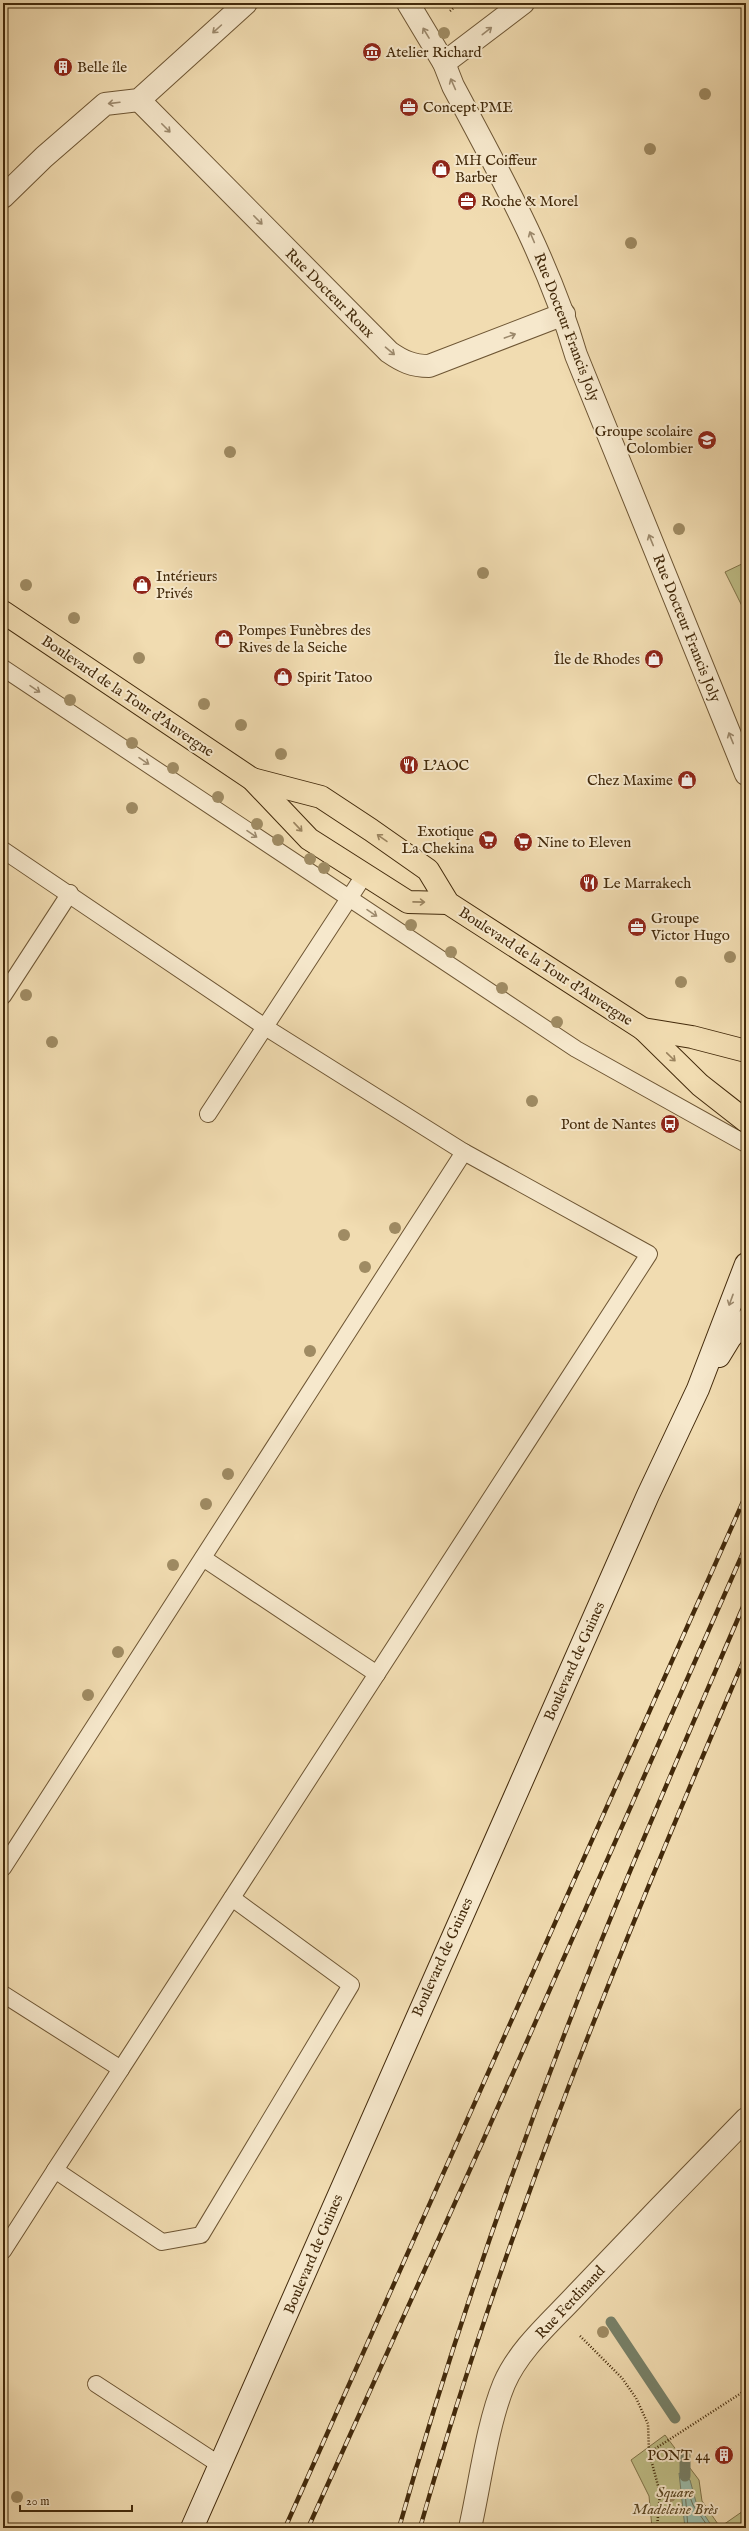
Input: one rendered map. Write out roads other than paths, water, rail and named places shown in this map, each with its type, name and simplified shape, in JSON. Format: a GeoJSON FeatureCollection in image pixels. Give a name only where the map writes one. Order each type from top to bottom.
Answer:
{"type":"FeatureCollection","features":[{"type":"Feature","properties":{"kind":"main road","name":"Boulevard de la Tour d'Auvergne"},"geometry":{"type":"LineString","coordinates":[[3,612],[252,779],[309,839],[408,902],[448,903]]}},
{"type":"Feature","properties":{"kind":"main road","name":"Boulevard de la Tour d'Auvergne"},"geometry":{"type":"LineString","coordinates":[[252,779],[321,797],[428,870],[448,903],[643,1029],[700,1085],[746,1121]]}},
{"type":"Feature","properties":{"kind":"main road","name":"Boulevard de la Tour d'Auvergne"},"geometry":{"type":"LineString","coordinates":[[643,1029],[692,1037],[746,1051]]}},
{"type":"Feature","properties":{"kind":"street"},"geometry":{"type":"LineString","coordinates":[[3,197],[44,157],[105,104],[138,100],[246,3]]}},
{"type":"Feature","properties":{"kind":"street","name":"Rue Docteur Francis Joly"},"geometry":{"type":"LineString","coordinates":[[408,3],[444,63],[453,86],[524,219],[564,314],[576,355],[746,774]]}},
{"type":"Feature","properties":{"kind":"street"},"geometry":{"type":"LineString","coordinates":[[444,63],[523,3]]}},
{"type":"Feature","properties":{"kind":"street","name":"Rue Docteur Roux"},"geometry":{"type":"LineString","coordinates":[[138,100],[389,352],[402,361],[415,366],[428,366],[564,314]]}},
{"type":"Feature","properties":{"kind":"street","name":"Boulevard de Guines"},"geometry":{"type":"LineString","coordinates":[[192,2528],[635,1524],[698,1389],[746,1264]]}},
{"type":"Feature","properties":{"kind":"street","name":"Boulevard de Guines"},"geometry":{"type":"LineString","coordinates":[[698,1389],[738,1334],[746,1320]]}},
{"type":"Feature","properties":{"kind":"street","name":"Rue Ferdinand"},"geometry":{"type":"LineString","coordinates":[[470,2528],[496,2410],[504,2384],[527,2348],[746,2119]]}},
{"type":"Feature","properties":{"kind":"lane"},"geometry":{"type":"LineString","coordinates":[[3,668],[576,1049],[746,1144]]}},
{"type":"Feature","properties":{"kind":"lane"},"geometry":{"type":"LineString","coordinates":[[3,850],[70,893],[265,1027],[464,1152],[649,1254],[3,2251]]}},
{"type":"Feature","properties":{"kind":"lane"},"geometry":{"type":"LineString","coordinates":[[208,1114],[365,874]]}},
{"type":"Feature","properties":{"kind":"lane"},"geometry":{"type":"LineString","coordinates":[[3,996],[70,893]]}},
{"type":"Feature","properties":{"kind":"lane"},"geometry":{"type":"LineString","coordinates":[[3,1868],[464,1152]]}},
{"type":"Feature","properties":{"kind":"lane"},"geometry":{"type":"LineString","coordinates":[[203,1558],[377,1674]]}},
{"type":"Feature","properties":{"kind":"lane"},"geometry":{"type":"LineString","coordinates":[[55,2170],[162,2242],[201,2236],[351,1985],[232,1898]]}},
{"type":"Feature","properties":{"kind":"lane"},"geometry":{"type":"LineString","coordinates":[[3,1994],[121,2069]]}},
{"type":"Feature","properties":{"kind":"lane"},"geometry":{"type":"LineString","coordinates":[[96,2384],[220,2465]]}},
{"type":"Feature","properties":{"kind":"water"},"geometry":{"type":"Polygon","coordinates":[[[679,2473],[690,2480],[696,2502],[713,2528],[685,2528],[679,2473]]]}},
{"type":"Feature","properties":{"kind":"waterway"},"geometry":{"type":"LineString","coordinates":[[611,2322],[675,2418]]}},
{"type":"Feature","properties":{"kind":"waterway"},"geometry":{"type":"LineString","coordinates":[[685,2454],[685,2476]]}},
{"type":"Feature","properties":{"kind":"railway"},"geometry":{"type":"LineString","coordinates":[[285,2528],[746,1495]]}},
{"type":"Feature","properties":{"kind":"railway"},"geometry":{"type":"LineString","coordinates":[[308,2528],[482,2143],[746,1546]]}},
{"type":"Feature","properties":{"kind":"railway"},"geometry":{"type":"LineString","coordinates":[[399,2528],[443,2380],[467,2307],[517,2161],[544,2088],[600,1944],[672,1771],[746,1600]]}},
{"type":"Feature","properties":{"kind":"railway"},"geometry":{"type":"LineString","coordinates":[[420,2528],[453,2416],[528,2195],[611,1978],[746,1655]]}},
{"type":"Feature","properties":{"kind":"place","name":"Atelier Richard"},"geometry":{"type":"Point","coordinates":[372,52]}},
{"type":"Feature","properties":{"kind":"place","name":"Belle île"},"geometry":{"type":"Point","coordinates":[63,67]}},
{"type":"Feature","properties":{"kind":"place","name":"Concept PME"},"geometry":{"type":"Point","coordinates":[409,107]}},
{"type":"Feature","properties":{"kind":"place","name":"MH Coiffeur Barber"},"geometry":{"type":"Point","coordinates":[441,169]}},
{"type":"Feature","properties":{"kind":"place","name":"Roche & Morel"},"geometry":{"type":"Point","coordinates":[467,201]}},
{"type":"Feature","properties":{"kind":"place","name":"Groupe scolaire Colombier"},"geometry":{"type":"Point","coordinates":[707,440]}},
{"type":"Feature","properties":{"kind":"place","name":"Intérieurs Privés"},"geometry":{"type":"Point","coordinates":[142,585]}},
{"type":"Feature","properties":{"kind":"place","name":"Pompes Funèbres des Rives de la Seiche"},"geometry":{"type":"Point","coordinates":[224,639]}},
{"type":"Feature","properties":{"kind":"place","name":"Île de Rhodes"},"geometry":{"type":"Point","coordinates":[654,659]}},
{"type":"Feature","properties":{"kind":"place","name":"Spirit Tatoo"},"geometry":{"type":"Point","coordinates":[283,677]}},
{"type":"Feature","properties":{"kind":"place","name":"L'AOC"},"geometry":{"type":"Point","coordinates":[409,765]}},
{"type":"Feature","properties":{"kind":"place","name":"Chez Maxime"},"geometry":{"type":"Point","coordinates":[687,780]}},
{"type":"Feature","properties":{"kind":"place","name":"Exotique La Chekina"},"geometry":{"type":"Point","coordinates":[488,840]}},
{"type":"Feature","properties":{"kind":"place","name":"Nine to Eleven"},"geometry":{"type":"Point","coordinates":[523,842]}},
{"type":"Feature","properties":{"kind":"place","name":"Le Marrakech"},"geometry":{"type":"Point","coordinates":[589,883]}},
{"type":"Feature","properties":{"kind":"place","name":"Groupe Victor Hugo"},"geometry":{"type":"Point","coordinates":[637,927]}},
{"type":"Feature","properties":{"kind":"place","name":"Pont de Nantes"},"geometry":{"type":"Point","coordinates":[670,1124]}},
{"type":"Feature","properties":{"kind":"place","name":"PONT 44"},"geometry":{"type":"Point","coordinates":[724,2455]}},
{"type":"Feature","properties":{"kind":"park label","name":"Square Madeleine Brès"},"geometry":{"type":"Point","coordinates":[675,2500]}}]}
